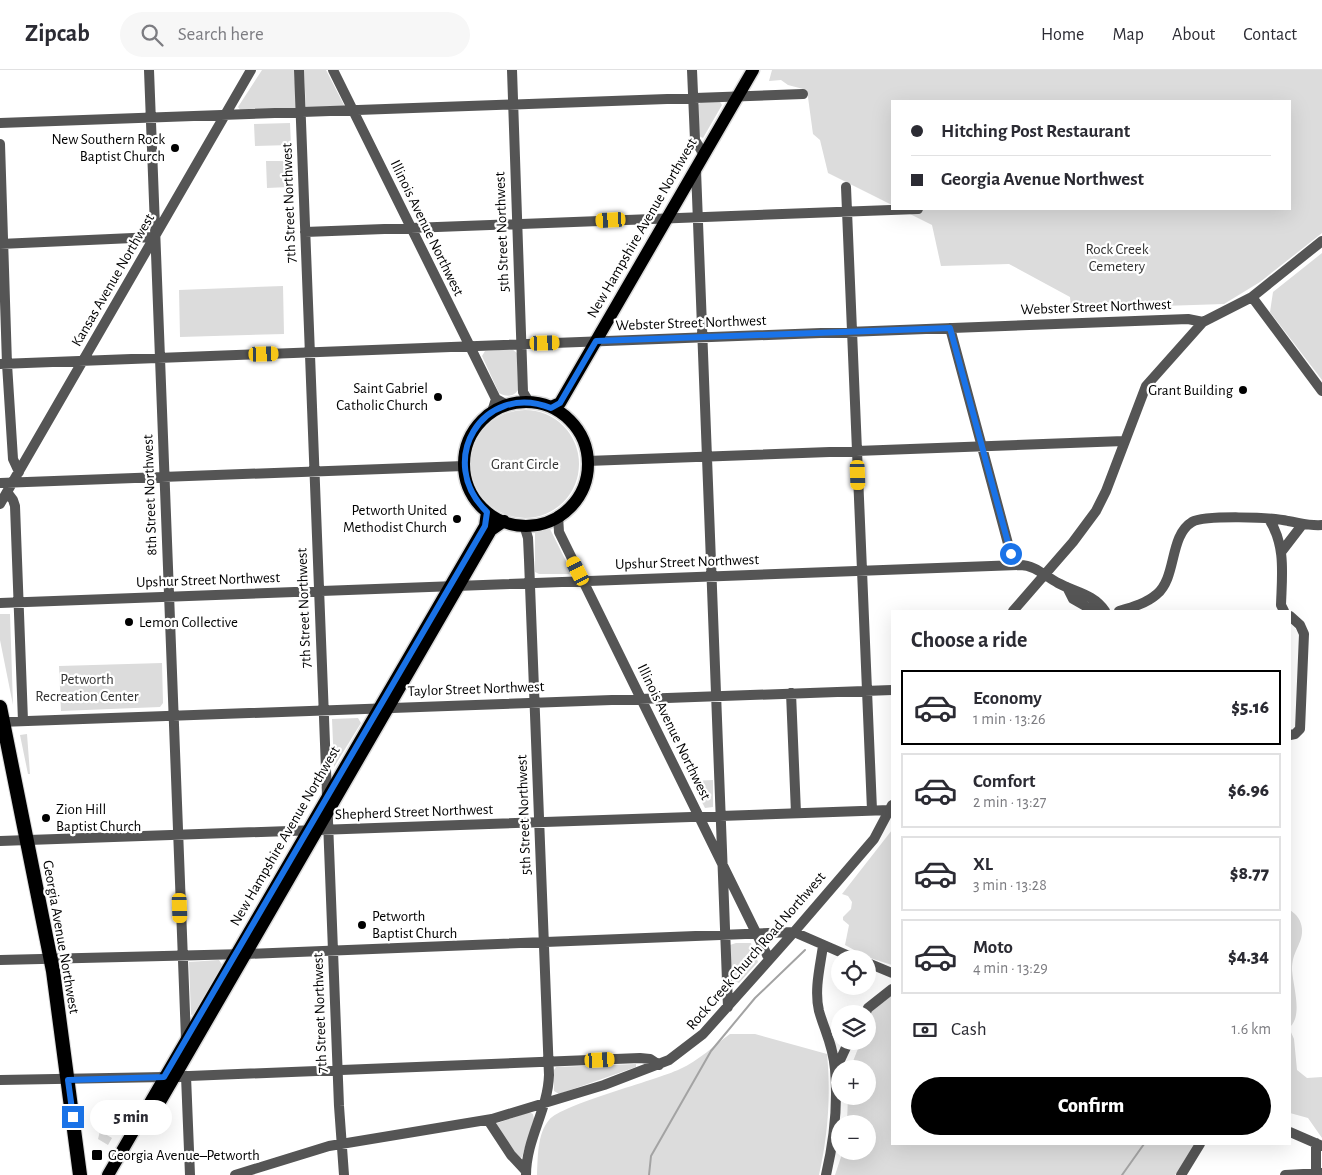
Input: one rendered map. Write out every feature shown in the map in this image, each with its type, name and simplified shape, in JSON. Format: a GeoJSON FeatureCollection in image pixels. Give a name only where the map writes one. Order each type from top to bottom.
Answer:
{"type":"FeatureCollection","features":[{"type":"Feature","properties":{"kind":"highway","name":"Georgia Avenue Northwest"},"geometry":{"type":"LineString","coordinates":[[0,707],[51,960],[80,1175]]}},
{"type":"Feature","properties":{"kind":"main road","name":"New Hampshire Avenue Northwest"},"geometry":{"type":"LineString","coordinates":[[557,408],[753,70]]}},
{"type":"Feature","properties":{"kind":"main road"},"geometry":{"type":"LineString","coordinates":[[514,400],[557,408],[581,436],[587,461],[586,478],[580,493],[570,506],[558,516],[543,523],[524,525],[504,522],[487,512],[470,490],[464,466],[466,448],[471,434],[492,412],[514,400]]}},
{"type":"Feature","properties":{"kind":"main road","name":"New Hampshire Avenue Northwest"},"geometry":{"type":"LineString","coordinates":[[108,1175],[175,1076],[186,1039],[327,814],[384,708],[455,585],[485,526],[487,512]]}},
{"type":"Feature","properties":{"kind":"main road","name":"New Hampshire Avenue Northwest"},"geometry":{"type":"LineString","coordinates":[[455,585],[491,530],[504,522]]}},
{"type":"Feature","properties":{"kind":"main road","name":"New Hampshire Avenue Northwest"},"geometry":{"type":"LineString","coordinates":[[317,831],[326,797],[384,708]]}},
{"type":"Feature","properties":{"kind":"main road","name":"New Hampshire Avenue Northwest"},"geometry":{"type":"LineString","coordinates":[[117,1175],[175,1076],[240,954]]}},
{"type":"Feature","properties":{"kind":"street","name":"8th Street Northwest"},"geometry":{"type":"LineString","coordinates":[[149,70],[186,1039]]}},
{"type":"Feature","properties":{"kind":"street","name":"Kansas Avenue Northwest"},"geometry":{"type":"LineString","coordinates":[[0,504],[251,70]]}},
{"type":"Feature","properties":{"kind":"street","name":"7th Street Northwest"},"geometry":{"type":"LineString","coordinates":[[299,70],[327,814]]}},
{"type":"Feature","properties":{"kind":"street","name":"Illinois Avenue Northwest"},"geometry":{"type":"LineString","coordinates":[[333,70],[468,346],[514,400]]}},
{"type":"Feature","properties":{"kind":"street","name":"5th Street Northwest"},"geometry":{"type":"LineString","coordinates":[[512,70],[522,344],[514,400]]}},
{"type":"Feature","properties":{"kind":"street"},"geometry":{"type":"LineString","coordinates":[[692,70],[695,140],[704,155]]}},
{"type":"Feature","properties":{"kind":"street"},"geometry":{"type":"LineString","coordinates":[[0,123],[803,94]]}},
{"type":"Feature","properties":{"kind":"street"},"geometry":{"type":"LineString","coordinates":[[0,144],[4,364],[13,459],[19,472]]}},
{"type":"Feature","properties":{"kind":"street"},"geometry":{"type":"LineString","coordinates":[[696,170],[728,1007]]}},
{"type":"Feature","properties":{"kind":"street"},"geometry":{"type":"LineString","coordinates":[[846,187],[872,810]]}},
{"type":"Feature","properties":{"kind":"street"},"geometry":{"type":"LineString","coordinates":[[305,232],[891,210]]}},
{"type":"Feature","properties":{"kind":"street"},"geometry":{"type":"LineString","coordinates":[[2,244],[155,237]]}},
{"type":"Feature","properties":{"kind":"street"},"geometry":{"type":"LineString","coordinates":[[1014,610],[1073,542],[1094,514],[1106,491],[1146,386],[1203,322],[1252,297],[1322,241]]}},
{"type":"Feature","properties":{"kind":"street"},"geometry":{"type":"LineString","coordinates":[[1252,297],[1322,391]]}},
{"type":"Feature","properties":{"kind":"street","name":"Webster Street Northwest"},"geometry":{"type":"LineString","coordinates":[[4,364],[1188,319],[1203,322]]}},
{"type":"Feature","properties":{"kind":"street"},"geometry":{"type":"LineString","coordinates":[[950,328],[1010,551],[1012,565]]}},
{"type":"Feature","properties":{"kind":"street"},"geometry":{"type":"LineString","coordinates":[[587,461],[1124,441]]}},
{"type":"Feature","properties":{"kind":"street"},"geometry":{"type":"LineString","coordinates":[[0,483],[464,466]]}},
{"type":"Feature","properties":{"kind":"street"},"geometry":{"type":"LineString","coordinates":[[7,492],[13,500],[14,506],[24,721]]}},
{"type":"Feature","properties":{"kind":"street","name":"Illinois Avenue Northwest"},"geometry":{"type":"LineString","coordinates":[[558,516],[559,532],[769,959]]}},
{"type":"Feature","properties":{"kind":"street"},"geometry":{"type":"LineString","coordinates":[[1122,610],[1140,605],[1159,593],[1183,531],[1193,522],[1212,518],[1270,519],[1288,520],[1302,525],[1322,525]]}},
{"type":"Feature","properties":{"kind":"street"},"geometry":{"type":"LineString","coordinates":[[1270,519],[1278,534],[1282,551],[1282,604],[1284,610]]}},
{"type":"Feature","properties":{"kind":"street","name":"5th Street Northwest"},"geometry":{"type":"LineString","coordinates":[[524,525],[528,538],[548,1062],[548,1088],[545,1103],[530,1143],[526,1173]]}},
{"type":"Feature","properties":{"kind":"street"},"geometry":{"type":"LineString","coordinates":[[1282,551],[1302,525]]}},
{"type":"Feature","properties":{"kind":"street","name":"Upshur Street Northwest"},"geometry":{"type":"LineString","coordinates":[[0,602],[1012,565],[1028,566],[1067,587],[1077,590],[1100,604],[1104,610]]}},
{"type":"Feature","properties":{"kind":"street"},"geometry":{"type":"LineString","coordinates":[[1067,587],[1073,600],[1092,610]]}},
{"type":"Feature","properties":{"kind":"street"},"geometry":{"type":"LineString","coordinates":[[1293,618],[1304,634],[1300,729],[1293,734]]}},
{"type":"Feature","properties":{"kind":"street","name":"Taylor Street Northwest"},"geometry":{"type":"LineString","coordinates":[[2,722],[891,690]]}},
{"type":"Feature","properties":{"kind":"street"},"geometry":{"type":"LineString","coordinates":[[791,693],[796,812]]}},
{"type":"Feature","properties":{"kind":"street","name":"Shepherd Street Northwest"},"geometry":{"type":"LineString","coordinates":[[0,841],[872,810],[891,807]]}},
{"type":"Feature","properties":{"kind":"street","name":"Rock Creek Church Road Northwest"},"geometry":{"type":"LineString","coordinates":[[235,1175],[309,1152],[341,1145],[488,1120],[659,1065],[692,1044],[728,1007],[874,839],[891,807]]}},
{"type":"Feature","properties":{"kind":"street","name":"7th Street Northwest"},"geometry":{"type":"LineString","coordinates":[[317,831],[333,950],[337,1070],[344,1175]]}},
{"type":"Feature","properties":{"kind":"street"},"geometry":{"type":"LineString","coordinates":[[0,960],[240,954],[794,932],[833,950]]}},
{"type":"Feature","properties":{"kind":"street"},"geometry":{"type":"LineString","coordinates":[[823,946],[817,994],[819,1010],[831,1039],[834,1060]]}},
{"type":"Feature","properties":{"kind":"street"},"geometry":{"type":"LineString","coordinates":[[876,966],[891,973]]}},
{"type":"Feature","properties":{"kind":"street"},"geometry":{"type":"LineString","coordinates":[[872,1005],[891,990]]}},
{"type":"Feature","properties":{"kind":"street"},"geometry":{"type":"LineString","coordinates":[[0,1080],[68,1080],[640,1058],[650,1059],[659,1065]]}},
{"type":"Feature","properties":{"kind":"street"},"geometry":{"type":"LineString","coordinates":[[175,1076],[190,1175]]}},
{"type":"Feature","properties":{"kind":"street"},"geometry":{"type":"LineString","coordinates":[[826,1175],[836,1105]]}},
{"type":"Feature","properties":{"kind":"street"},"geometry":{"type":"LineString","coordinates":[[488,1120],[511,1155],[526,1173]]}},
{"type":"Feature","properties":{"kind":"street"},"geometry":{"type":"LineString","coordinates":[[1285,1175],[1319,1174],[1319,1144],[1291,1132]]}},
{"type":"Feature","properties":{"kind":"street"},"geometry":{"type":"LineString","coordinates":[[1181,1175],[1199,1145]]}},
{"type":"Feature","properties":{"kind":"green space"},"geometry":{"type":"Polygon","coordinates":[[[262,70],[294,70],[297,109],[241,111],[238,107],[262,70]]]}},
{"type":"Feature","properties":{"kind":"green space"},"geometry":{"type":"Polygon","coordinates":[[[304,70],[326,70],[345,107],[306,109],[304,70]]]}},
{"type":"Feature","properties":{"kind":"green space","name":"Rock Creek Cemetery"},"geometry":{"type":"Polygon","coordinates":[[[772,70],[1322,70],[1322,233],[1260,282],[1224,304],[1071,309],[1070,297],[1009,264],[941,266],[932,225],[902,210],[1291,210],[1291,100],[891,100],[891,204],[828,173],[820,140],[813,134],[807,90],[788,85],[781,80],[769,81],[772,70]]]}},
{"type":"Feature","properties":{"kind":"green space"},"geometry":{"type":"Polygon","coordinates":[[[701,102],[720,102],[722,105],[703,138],[699,136],[698,105],[701,102]]]}},
{"type":"Feature","properties":{"kind":"green space"},"geometry":{"type":"Polygon","coordinates":[[[290,123],[291,145],[255,146],[254,124],[290,123]]]}},
{"type":"Feature","properties":{"kind":"green space"},"geometry":{"type":"Polygon","coordinates":[[[266,161],[288,161],[289,187],[267,188],[266,161]]]}},
{"type":"Feature","properties":{"kind":"green space"},"geometry":{"type":"Polygon","coordinates":[[[1322,253],[1322,380],[1270,312],[1273,292],[1322,253]]]}},
{"type":"Feature","properties":{"kind":"green space"},"geometry":{"type":"Polygon","coordinates":[[[283,286],[284,334],[180,337],[179,290],[283,286]]]}},
{"type":"Feature","properties":{"kind":"green space"},"geometry":{"type":"Polygon","coordinates":[[[512,349],[517,353],[518,390],[514,394],[507,396],[499,393],[482,356],[485,351],[512,349]]]}},
{"type":"Feature","properties":{"kind":"green space","name":"Grant Circle"},"geometry":{"type":"Polygon","coordinates":[[[525,410],[546,414],[563,426],[575,443],[579,464],[575,485],[563,502],[546,514],[525,518],[504,514],[487,502],[475,485],[471,464],[475,443],[487,426],[504,414],[525,410]]]}},
{"type":"Feature","properties":{"kind":"green space"},"geometry":{"type":"Polygon","coordinates":[[[549,527],[571,571],[569,574],[539,574],[535,572],[535,531],[549,527]]]}},
{"type":"Feature","properties":{"kind":"green space"},"geometry":{"type":"Polygon","coordinates":[[[0,614],[10,614],[13,705],[0,640],[0,614]]]}},
{"type":"Feature","properties":{"kind":"green space","name":"Petworth Recreation Center"},"geometry":{"type":"Polygon","coordinates":[[[162,663],[163,703],[160,707],[61,711],[59,666],[162,663]]]}},
{"type":"Feature","properties":{"kind":"green space"},"geometry":{"type":"Polygon","coordinates":[[[358,718],[361,723],[334,767],[332,719],[358,718]]]}},
{"type":"Feature","properties":{"kind":"green space"},"geometry":{"type":"Polygon","coordinates":[[[27,734],[30,774],[28,774],[20,735],[27,734]]]}},
{"type":"Feature","properties":{"kind":"green space"},"geometry":{"type":"Polygon","coordinates":[[[713,780],[713,807],[705,808],[691,781],[713,780]]]}},
{"type":"Feature","properties":{"kind":"green space"},"geometry":{"type":"Polygon","coordinates":[[[891,831],[891,965],[876,960],[876,950],[854,950],[845,945],[849,925],[843,920],[843,917],[851,909],[852,902],[848,896],[842,894],[891,831]]]}},
{"type":"Feature","properties":{"kind":"green space"},"geometry":{"type":"Polygon","coordinates":[[[1291,911],[1298,918],[1302,929],[1301,939],[1292,963],[1297,1008],[1294,1022],[1291,1026],[1291,911]]]}},
{"type":"Feature","properties":{"kind":"green space"},"geometry":{"type":"Polygon","coordinates":[[[751,943],[758,962],[739,983],[732,980],[730,945],[751,943]]]}},
{"type":"Feature","properties":{"kind":"green space"},"geometry":{"type":"Polygon","coordinates":[[[219,960],[223,966],[195,1014],[191,1015],[189,962],[219,960]]]}},
{"type":"Feature","properties":{"kind":"green space"},"geometry":{"type":"Polygon","coordinates":[[[891,996],[891,1145],[1195,1145],[1188,1159],[1175,1175],[835,1175],[840,1160],[876,1160],[876,1115],[847,1115],[848,1105],[876,1105],[876,1060],[854,1060],[857,1050],[876,1050],[876,1007],[891,996]]]}},
{"type":"Feature","properties":{"kind":"green space"},"geometry":{"type":"Polygon","coordinates":[[[1291,1032],[1294,1039],[1297,1070],[1307,1078],[1322,1077],[1322,1138],[1308,1118],[1291,1113],[1291,1032]]]}},
{"type":"Feature","properties":{"kind":"green space"},"geometry":{"type":"Polygon","coordinates":[[[730,1034],[755,1034],[827,1054],[828,1115],[819,1175],[537,1175],[542,1132],[549,1120],[557,1114],[571,1107],[687,1066],[730,1034]]]}},
{"type":"Feature","properties":{"kind":"green space"},"geometry":{"type":"Polygon","coordinates":[[[636,1064],[636,1067],[559,1094],[554,1091],[554,1070],[556,1067],[636,1064]]]}},
{"type":"Feature","properties":{"kind":"green space"},"geometry":{"type":"Polygon","coordinates":[[[529,1112],[533,1114],[534,1119],[522,1157],[519,1159],[495,1124],[529,1112]]]}},
{"type":"Feature","properties":{"kind":"green space"},"geometry":{"type":"Polygon","coordinates":[[[100,1131],[112,1138],[108,1145],[98,1139],[100,1131]]]}},
{"type":"Feature","properties":{"kind":"waterway"},"geometry":{"type":"LineString","coordinates":[[649,1175],[651,1156],[711,1051],[755,998],[805,950]]}},
{"type":"Feature","properties":{"kind":"waterway"},"geometry":{"type":"LineString","coordinates":[[1122,1175],[1143,1145]]}},
{"type":"Feature","properties":{"kind":"place","name":"New Southern Rock Baptist Church"},"geometry":{"type":"Point","coordinates":[175,148]}},
{"type":"Feature","properties":{"kind":"place","name":"Grant Building"},"geometry":{"type":"Point","coordinates":[1243,390]}},
{"type":"Feature","properties":{"kind":"place","name":"Saint Gabriel Catholic Church"},"geometry":{"type":"Point","coordinates":[438,397]}},
{"type":"Feature","properties":{"kind":"place","name":"Petworth United Methodist Church"},"geometry":{"type":"Point","coordinates":[457,519]}},
{"type":"Feature","properties":{"kind":"place","name":"Lemon Collective"},"geometry":{"type":"Point","coordinates":[129,622]}},
{"type":"Feature","properties":{"kind":"place","name":"Zion Hill Baptist Church"},"geometry":{"type":"Point","coordinates":[46,818]}},
{"type":"Feature","properties":{"kind":"place","name":"Petworth Baptist Church"},"geometry":{"type":"Point","coordinates":[362,925]}},
{"type":"Feature","properties":{"kind":"place","name":"Georgia Avenue–Petworth"},"geometry":{"type":"Point","coordinates":[97,1155]}},
{"type":"Feature","properties":{"kind":"route"},"geometry":{"type":"LineString","coordinates":[[73,1117],[68,1080],[164,1077],[485,526],[487,512],[473,496],[464,472],[466,448],[476,426],[494,410],[507,405],[529,402],[551,408],[560,403],[596,341],[950,328],[951,338],[1011,554]]}}]}
